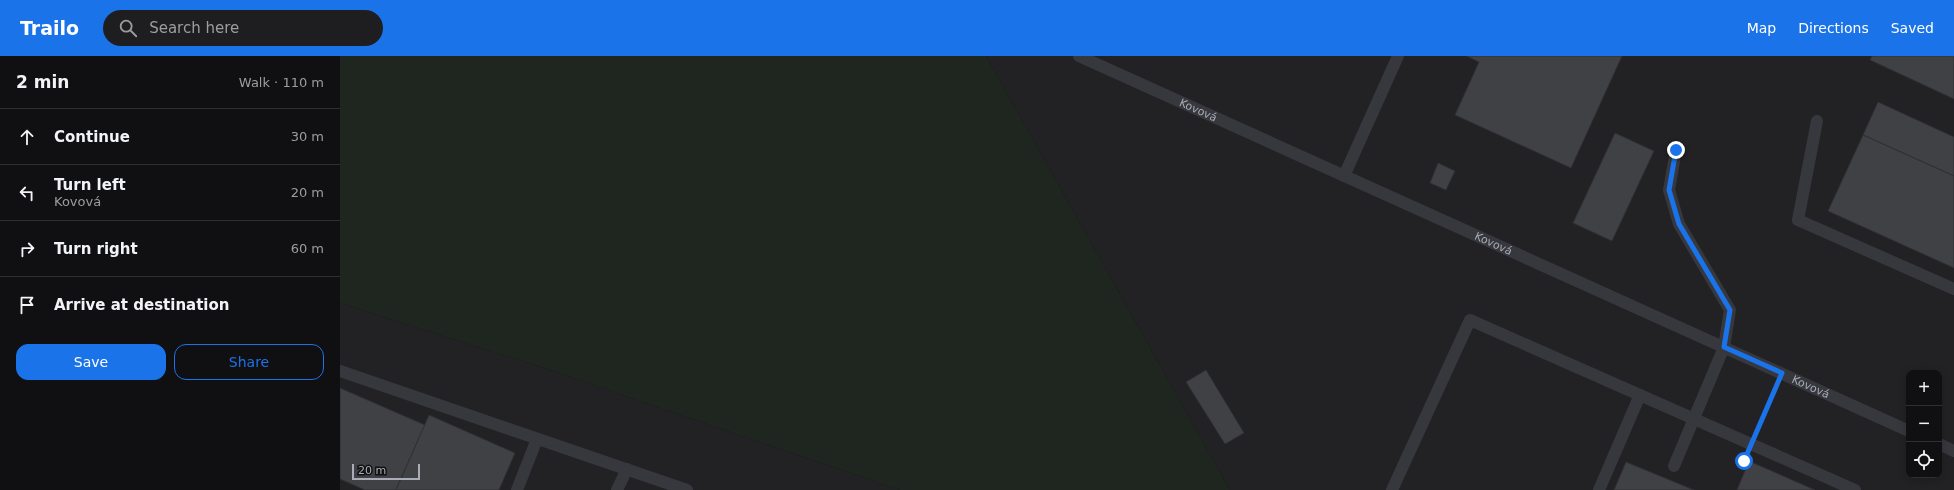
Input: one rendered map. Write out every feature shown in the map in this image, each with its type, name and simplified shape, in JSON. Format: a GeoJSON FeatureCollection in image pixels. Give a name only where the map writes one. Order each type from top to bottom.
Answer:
{"type":"FeatureCollection","features":[{"type":"Feature","properties":{"kind":"lane","name":"Kovová"},"geometry":{"type":"LineString","coordinates":[[1079,56],[1906,430]]}},
{"type":"Feature","properties":{"kind":"lane"},"geometry":{"type":"LineString","coordinates":[[1344,176],[1398,56]]}},
{"type":"Feature","properties":{"kind":"lane"},"geometry":{"type":"LineString","coordinates":[[1817,121],[1798,220],[1954,289]]}},
{"type":"Feature","properties":{"kind":"lane"},"geometry":{"type":"LineString","coordinates":[[1674,466],[1724,347],[1730,310],[1679,224],[1669,190],[1676,150]]}},
{"type":"Feature","properties":{"kind":"lane"},"geometry":{"type":"LineString","coordinates":[[1392,490],[1470,320],[1855,490]]}},
{"type":"Feature","properties":{"kind":"lane"},"geometry":{"type":"LineString","coordinates":[[340,371],[687,490]]}},
{"type":"Feature","properties":{"kind":"lane"},"geometry":{"type":"LineString","coordinates":[[1599,490],[1640,395]]}},
{"type":"Feature","properties":{"kind":"lane"},"geometry":{"type":"LineString","coordinates":[[517,490],[537,439]]}},
{"type":"Feature","properties":{"kind":"lane"},"geometry":{"type":"LineString","coordinates":[[1942,445],[1954,451]]}},
{"type":"Feature","properties":{"kind":"lane"},"geometry":{"type":"LineString","coordinates":[[617,490],[627,469]]}},
{"type":"Feature","properties":{"kind":"path"},"geometry":{"type":"LineString","coordinates":[[1752,444],[1782,373]]}},
{"type":"Feature","properties":{"kind":"shaded area"},"geometry":{"type":"Polygon","coordinates":[[[340,56],[986,56],[1230,490],[900,490],[547,369],[340,303],[340,56]]]}},
{"type":"Feature","properties":{"kind":"shaded area"},"geometry":{"type":"Polygon","coordinates":[[[986,56],[1954,56],[1954,490],[1230,490],[986,56]]]}},
{"type":"Feature","properties":{"kind":"shaded area"},"geometry":{"type":"Polygon","coordinates":[[[340,303],[547,369],[900,490],[340,490],[340,303]]]}},
{"type":"Feature","properties":{"kind":"building"},"geometry":{"type":"Polygon","coordinates":[[[1467,56],[1622,56],[1571,168],[1455,115],[1479,62],[1467,56]]]}},
{"type":"Feature","properties":{"kind":"building"},"geometry":{"type":"Polygon","coordinates":[[[1872,56],[1954,56],[1954,99],[1870,60],[1872,56]]]}},
{"type":"Feature","properties":{"kind":"building"},"geometry":{"type":"Polygon","coordinates":[[[1878,102],[1954,137],[1954,176],[1863,135],[1878,102]]]}},
{"type":"Feature","properties":{"kind":"building"},"geometry":{"type":"Polygon","coordinates":[[[1615,133],[1654,151],[1612,241],[1573,223],[1615,133]]]}},
{"type":"Feature","properties":{"kind":"building"},"geometry":{"type":"Polygon","coordinates":[[[1863,135],[1954,176],[1954,268],[1828,211],[1863,135]]]}},
{"type":"Feature","properties":{"kind":"building"},"geometry":{"type":"Polygon","coordinates":[[[1438,163],[1455,171],[1446,190],[1430,183],[1438,163]]]}},
{"type":"Feature","properties":{"kind":"building"},"geometry":{"type":"Polygon","coordinates":[[[1206,370],[1244,433],[1225,444],[1186,382],[1206,370]]]}},
{"type":"Feature","properties":{"kind":"building"},"geometry":{"type":"Polygon","coordinates":[[[340,388],[425,425],[396,490],[365,490],[340,479],[340,388]]]}},
{"type":"Feature","properties":{"kind":"building"},"geometry":{"type":"Polygon","coordinates":[[[429,415],[515,453],[499,490],[396,490],[429,415]]]}},
{"type":"Feature","properties":{"kind":"building"},"geometry":{"type":"Polygon","coordinates":[[[1749,461],[1815,490],[1737,490],[1749,461]]]}},
{"type":"Feature","properties":{"kind":"building"},"geometry":{"type":"Polygon","coordinates":[[[1626,462],[1694,490],[1614,490],[1626,462]]]}},
{"type":"Feature","properties":{"kind":"route"},"geometry":{"type":"LineString","coordinates":[[1676,150],[1669,190],[1679,224],[1730,310],[1724,347],[1782,373],[1744,461]]}}]}
